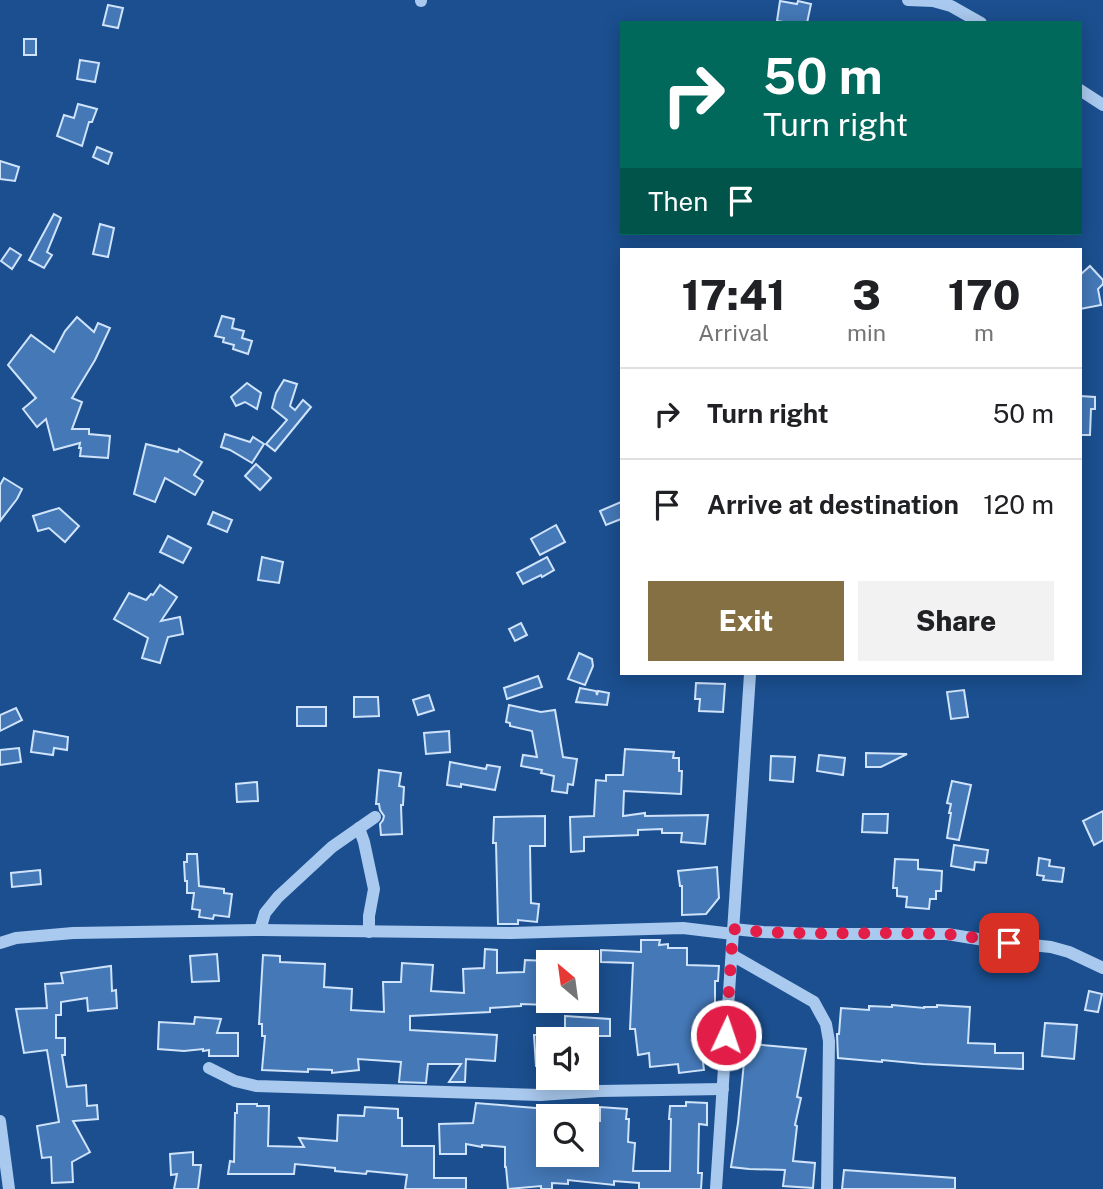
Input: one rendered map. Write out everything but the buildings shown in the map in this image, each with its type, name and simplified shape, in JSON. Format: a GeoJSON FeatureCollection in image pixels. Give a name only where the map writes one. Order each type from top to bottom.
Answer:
{"type":"FeatureCollection","features":[{"type":"Feature","properties":{"kind":"street"},"geometry":{"type":"LineString","coordinates":[[908,0],[933,1],[951,6],[977,21]]}},
{"type":"Feature","properties":{"kind":"street"},"geometry":{"type":"LineString","coordinates":[[1082,91],[1103,105]]}},
{"type":"Feature","properties":{"kind":"street"},"geometry":{"type":"LineString","coordinates":[[716,1189],[750,675]]}},
{"type":"Feature","properties":{"kind":"street"},"geometry":{"type":"LineString","coordinates":[[260,930],[265,913],[278,897],[332,847],[375,817]]}},
{"type":"Feature","properties":{"kind":"street"},"geometry":{"type":"LineString","coordinates":[[359,828],[374,889],[369,932]]}},
{"type":"Feature","properties":{"kind":"street"},"geometry":{"type":"LineString","coordinates":[[0,943],[73,933],[260,930],[511,933],[684,928],[821,934],[947,934],[1051,947],[1103,968]]}},
{"type":"Feature","properties":{"kind":"street"},"geometry":{"type":"LineString","coordinates":[[732,955],[814,1002],[826,1024],[829,1041],[827,1189]]}},
{"type":"Feature","properties":{"kind":"street"},"geometry":{"type":"LineString","coordinates":[[209,1068],[235,1081],[256,1086],[540,1095],[723,1089]]}},
{"type":"Feature","properties":{"kind":"street"},"geometry":{"type":"LineString","coordinates":[[0,1121],[9,1189]]}},
{"type":"Feature","properties":{"kind":"route"},"geometry":{"type":"LineString","coordinates":[[726,1035],[733,929],[821,934],[947,934],[1009,943]]}}]}
